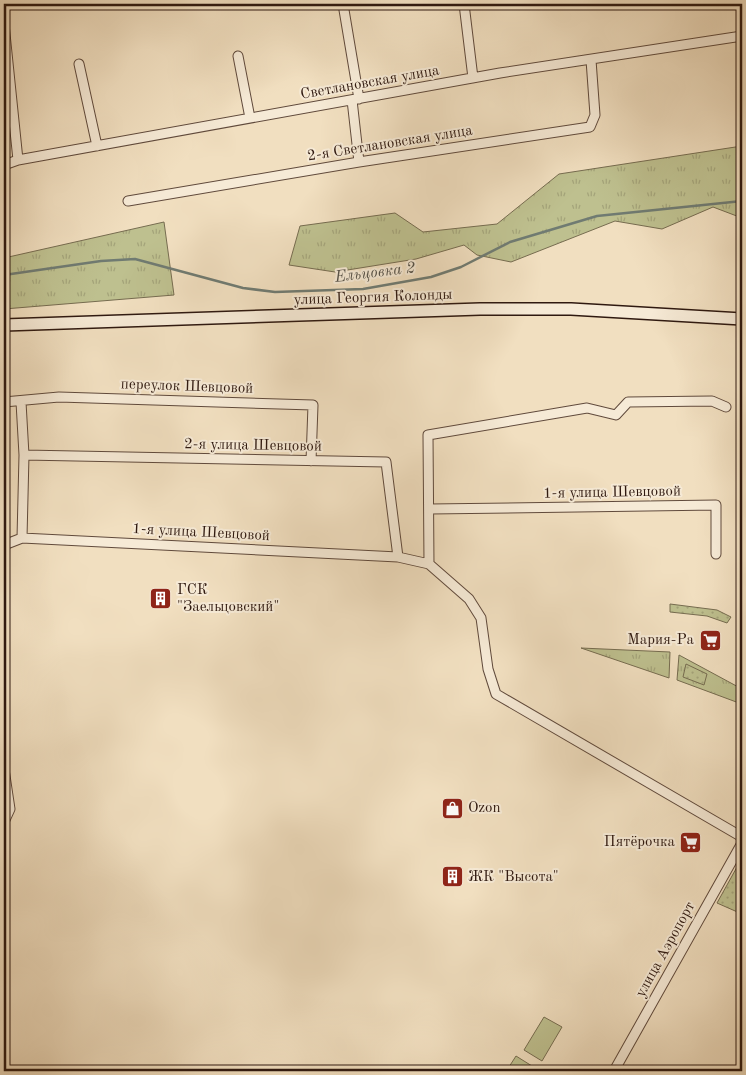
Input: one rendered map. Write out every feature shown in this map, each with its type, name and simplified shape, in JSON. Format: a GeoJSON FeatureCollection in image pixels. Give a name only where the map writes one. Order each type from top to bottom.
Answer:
{"type":"FeatureCollection","features":[{"type":"Feature","properties":{"kind":"main road","name":"улица Георгия Колонды"},"geometry":{"type":"LineString","coordinates":[[4,326],[480,309],[571,310],[742,319]]}},
{"type":"Feature","properties":{"kind":"street"},"geometry":{"type":"LineString","coordinates":[[343,4],[356,100],[359,162]]}},
{"type":"Feature","properties":{"kind":"street"},"geometry":{"type":"LineString","coordinates":[[464,4],[473,78]]}},
{"type":"Feature","properties":{"kind":"street"},"geometry":{"type":"LineString","coordinates":[[4,24],[18,160]]}},
{"type":"Feature","properties":{"kind":"street","name":"Светлановская улица"},"geometry":{"type":"LineString","coordinates":[[4,165],[18,160],[473,78],[742,36]]}},
{"type":"Feature","properties":{"kind":"street"},"geometry":{"type":"LineString","coordinates":[[238,56],[250,118]]}},
{"type":"Feature","properties":{"kind":"street","name":"2-я Светлановская улица"},"geometry":{"type":"LineString","coordinates":[[128,201],[359,162],[590,127],[595,115],[591,60]]}},
{"type":"Feature","properties":{"kind":"street"},"geometry":{"type":"LineString","coordinates":[[79,64],[98,146]]}},
{"type":"Feature","properties":{"kind":"street","name":"переулок Шевцовой"},"geometry":{"type":"LineString","coordinates":[[4,402],[21,402],[59,397],[313,405],[311,461]]}},
{"type":"Feature","properties":{"kind":"street"},"geometry":{"type":"LineString","coordinates":[[726,407],[712,401],[628,402],[616,415],[587,408],[428,435],[429,564],[469,600],[481,618],[488,669],[496,694],[742,837]]}},
{"type":"Feature","properties":{"kind":"street"},"geometry":{"type":"LineString","coordinates":[[21,402],[24,455],[22,538]]}},
{"type":"Feature","properties":{"kind":"street","name":"2-я улица Шевцовой"},"geometry":{"type":"LineString","coordinates":[[24,455],[386,462],[398,557]]}},
{"type":"Feature","properties":{"kind":"street","name":"1-я улица Шевцовой"},"geometry":{"type":"LineString","coordinates":[[430,509],[716,505],[716,554]]}},
{"type":"Feature","properties":{"kind":"street","name":"1-я улица Шевцовой"},"geometry":{"type":"LineString","coordinates":[[4,545],[22,538],[398,557],[429,564]]}},
{"type":"Feature","properties":{"kind":"street"},"geometry":{"type":"LineString","coordinates":[[4,768],[6,796],[10,809],[4,822]]}},
{"type":"Feature","properties":{"kind":"street","name":"улица Аэропорт"},"geometry":{"type":"LineString","coordinates":[[614,1071],[742,843]]}},
{"type":"Feature","properties":{"kind":"green space"},"geometry":{"type":"Polygon","coordinates":[[[742,146],[742,218],[713,207],[662,229],[615,221],[511,262],[477,255],[464,245],[416,259],[335,272],[289,265],[300,226],[395,213],[423,232],[497,224],[559,174],[742,146]]]}},
{"type":"Feature","properties":{"kind":"green space"},"geometry":{"type":"Polygon","coordinates":[[[164,222],[174,295],[4,309],[4,258],[164,222]]]}},
{"type":"Feature","properties":{"kind":"green space"},"geometry":{"type":"Polygon","coordinates":[[[670,604],[717,610],[731,617],[727,623],[707,616],[670,612],[670,604]]]}},
{"type":"Feature","properties":{"kind":"green space"},"geometry":{"type":"Polygon","coordinates":[[[581,648],[670,652],[669,678],[581,648]]]}},
{"type":"Feature","properties":{"kind":"green space"},"geometry":{"type":"Polygon","coordinates":[[[679,655],[742,689],[742,698],[739,703],[677,680],[679,655]]]}},
{"type":"Feature","properties":{"kind":"green space"},"geometry":{"type":"Polygon","coordinates":[[[686,664],[707,674],[704,685],[683,677],[686,664]]]}},
{"type":"Feature","properties":{"kind":"green space"},"geometry":{"type":"Polygon","coordinates":[[[742,858],[742,914],[717,903],[742,858]]]}},
{"type":"Feature","properties":{"kind":"green space"},"geometry":{"type":"Polygon","coordinates":[[[544,1017],[562,1027],[542,1061],[524,1050],[544,1017]]]}},
{"type":"Feature","properties":{"kind":"green space"},"geometry":{"type":"Polygon","coordinates":[[[516,1056],[540,1071],[507,1070],[516,1056]]]}},
{"type":"Feature","properties":{"kind":"waterway","name":"Ельцовка 2"},"geometry":{"type":"LineString","coordinates":[[4,275],[101,261],[135,259],[243,288],[275,292],[363,289],[431,277],[461,267],[510,242],[597,216],[742,201]]}},
{"type":"Feature","properties":{"kind":"place","name":"ГСК \"Заельцовский\""},"geometry":{"type":"Point","coordinates":[161,599]}},
{"type":"Feature","properties":{"kind":"place","name":"Мария-Ра"},"geometry":{"type":"Point","coordinates":[710,640]}},
{"type":"Feature","properties":{"kind":"place","name":"Ozon"},"geometry":{"type":"Point","coordinates":[452,808]}},
{"type":"Feature","properties":{"kind":"place","name":"Пятёрочка"},"geometry":{"type":"Point","coordinates":[691,842]}},
{"type":"Feature","properties":{"kind":"place","name":"ЖК \"Высота\""},"geometry":{"type":"Point","coordinates":[452,877]}}]}
